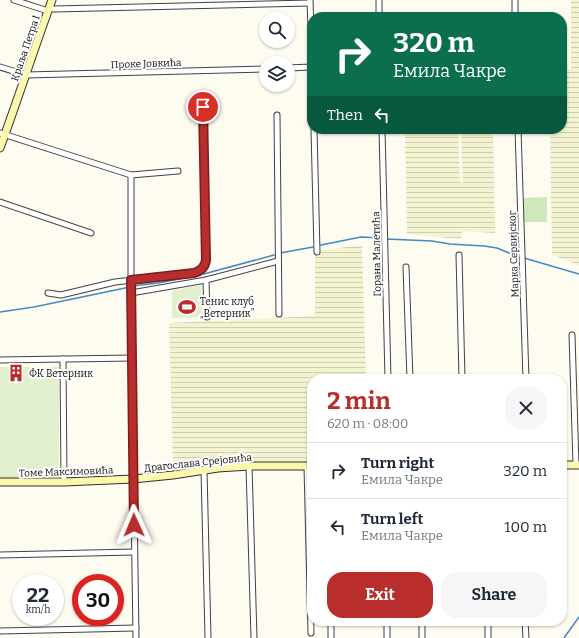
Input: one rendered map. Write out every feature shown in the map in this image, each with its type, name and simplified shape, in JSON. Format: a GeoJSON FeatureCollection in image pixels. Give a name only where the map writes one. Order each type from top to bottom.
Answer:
{"type":"FeatureCollection","features":[{"type":"Feature","properties":{"kind":"street"},"geometry":{"type":"LineString","coordinates":[[14,0],[48,10],[310,2],[310,12]]}},
{"type":"Feature","properties":{"kind":"street","name":"Краља Петра I"},"geometry":{"type":"LineString","coordinates":[[0,148],[2,134],[26,76],[52,0]]}},
{"type":"Feature","properties":{"kind":"street"},"geometry":{"type":"LineString","coordinates":[[379,0],[379,12]]}},
{"type":"Feature","properties":{"kind":"street"},"geometry":{"type":"LineString","coordinates":[[515,0],[515,12]]}},
{"type":"Feature","properties":{"kind":"street"},"geometry":{"type":"LineString","coordinates":[[0,67],[26,76]]}},
{"type":"Feature","properties":{"kind":"street"},"geometry":{"type":"LineString","coordinates":[[295,68],[307,67]]}},
{"type":"Feature","properties":{"kind":"street","name":"Проке Јовкића"},"geometry":{"type":"LineString","coordinates":[[26,76],[259,68]]}},
{"type":"Feature","properties":{"kind":"street"},"geometry":{"type":"LineString","coordinates":[[48,293],[61,295],[115,282],[194,273],[200,271],[206,263],[203,107]]}},
{"type":"Feature","properties":{"kind":"street"},"geometry":{"type":"LineString","coordinates":[[278,115],[278,314]]}},
{"type":"Feature","properties":{"kind":"street"},"geometry":{"type":"LineString","coordinates":[[2,134],[131,175],[178,171]]}},
{"type":"Feature","properties":{"kind":"street"},"geometry":{"type":"LineString","coordinates":[[314,134],[317,252]]}},
{"type":"Feature","properties":{"kind":"street","name":"Горана Малетића"},"geometry":{"type":"LineString","coordinates":[[382,134],[388,374]]}},
{"type":"Feature","properties":{"kind":"street","name":"Марка Сервијског"},"geometry":{"type":"LineString","coordinates":[[518,134],[526,374]]}},
{"type":"Feature","properties":{"kind":"street"},"geometry":{"type":"LineString","coordinates":[[131,175],[133,479],[136,638]]}},
{"type":"Feature","properties":{"kind":"street"},"geometry":{"type":"LineString","coordinates":[[0,202],[91,233]]}},
{"type":"Feature","properties":{"kind":"street"},"geometry":{"type":"LineString","coordinates":[[459,254],[462,374]]}},
{"type":"Feature","properties":{"kind":"street"},"geometry":{"type":"LineString","coordinates":[[131,293],[206,280],[278,261]]}},
{"type":"Feature","properties":{"kind":"street"},"geometry":{"type":"LineString","coordinates":[[406,267],[410,374]]}},
{"type":"Feature","properties":{"kind":"street"},"geometry":{"type":"LineString","coordinates":[[206,280],[207,317]]}},
{"type":"Feature","properties":{"kind":"street"},"geometry":{"type":"LineString","coordinates":[[567,465],[578,465],[572,335]]}},
{"type":"Feature","properties":{"kind":"street"},"geometry":{"type":"LineString","coordinates":[[0,360],[132,358]]}},
{"type":"Feature","properties":{"kind":"street"},"geometry":{"type":"LineString","coordinates":[[63,359],[64,482]]}},
{"type":"Feature","properties":{"kind":"street"},"geometry":{"type":"LineString","coordinates":[[249,466],[254,638]]}},
{"type":"Feature","properties":{"kind":"street","name":"Драгослава Срејовића"},"geometry":{"type":"LineString","coordinates":[[133,479],[218,468],[249,466],[307,466]]}},
{"type":"Feature","properties":{"kind":"street"},"geometry":{"type":"LineString","coordinates":[[204,470],[208,638]]}},
{"type":"Feature","properties":{"kind":"street","name":"Томе Максимовића"},"geometry":{"type":"LineString","coordinates":[[0,482],[64,482],[133,479]]}},
{"type":"Feature","properties":{"kind":"street"},"geometry":{"type":"LineString","coordinates":[[0,555],[134,552]]}},
{"type":"Feature","properties":{"kind":"street"},"geometry":{"type":"LineString","coordinates":[[311,626],[311,633]]}},
{"type":"Feature","properties":{"kind":"street"},"geometry":{"type":"LineString","coordinates":[[331,626],[331,638]]}},
{"type":"Feature","properties":{"kind":"street"},"geometry":{"type":"LineString","coordinates":[[387,626],[387,638]]}},
{"type":"Feature","properties":{"kind":"street"},"geometry":{"type":"LineString","coordinates":[[422,626],[422,638]]}},
{"type":"Feature","properties":{"kind":"street"},"geometry":{"type":"LineString","coordinates":[[488,626],[488,638]]}},
{"type":"Feature","properties":{"kind":"street"},"geometry":{"type":"LineString","coordinates":[[525,626],[526,638]]}},
{"type":"Feature","properties":{"kind":"street"},"geometry":{"type":"LineString","coordinates":[[0,631],[136,628]]}},
{"type":"Feature","properties":{"kind":"green space"},"geometry":{"type":"Polygon","coordinates":[[[571,0],[579,0],[579,265],[552,255],[550,134],[567,134],[567,69],[571,69],[571,0]]]}},
{"type":"Feature","properties":{"kind":"green space"},"geometry":{"type":"Polygon","coordinates":[[[405,134],[458,134],[460,182],[463,184],[461,134],[493,134],[495,233],[462,231],[461,239],[407,234],[405,134]]]}},
{"type":"Feature","properties":{"kind":"green space"},"geometry":{"type":"Polygon","coordinates":[[[547,197],[547,222],[521,222],[520,198],[547,197]]]}},
{"type":"Feature","properties":{"kind":"green space"},"geometry":{"type":"Polygon","coordinates":[[[362,245],[366,374],[307,374],[307,462],[173,462],[169,323],[315,316],[315,251],[362,245]]]}},
{"type":"Feature","properties":{"kind":"green space","name":"Тенис клуб „Ветерник”"},"geometry":{"type":"Polygon","coordinates":[[[201,285],[202,317],[172,318],[172,291],[201,285]]]}},
{"type":"Feature","properties":{"kind":"green space"},"geometry":{"type":"Polygon","coordinates":[[[0,367],[59,367],[59,478],[0,478],[0,367]]]}},
{"type":"Feature","properties":{"kind":"waterway"},"geometry":{"type":"LineString","coordinates":[[321,245],[361,237],[382,238]]}},
{"type":"Feature","properties":{"kind":"waterway"},"geometry":{"type":"LineString","coordinates":[[386,239],[432,241],[450,244],[484,246],[497,248],[520,257]]}},
{"type":"Feature","properties":{"kind":"waterway"},"geometry":{"type":"LineString","coordinates":[[280,253],[313,247]]}},
{"type":"Feature","properties":{"kind":"waterway"},"geometry":{"type":"LineString","coordinates":[[133,286],[200,275],[274,255]]}},
{"type":"Feature","properties":{"kind":"waterway"},"geometry":{"type":"LineString","coordinates":[[524,258],[579,274]]}},
{"type":"Feature","properties":{"kind":"waterway"},"geometry":{"type":"LineString","coordinates":[[0,312],[34,307],[130,287]]}},
{"type":"Feature","properties":{"kind":"waterway"},"geometry":{"type":"LineString","coordinates":[[564,638],[579,617]]}},
{"type":"Feature","properties":{"kind":"place","name":"Тенис клуб „Ветерник”"},"geometry":{"type":"Point","coordinates":[187,307]}},
{"type":"Feature","properties":{"kind":"place","name":"ФК Ветерник"},"geometry":{"type":"Point","coordinates":[16,373]}},
{"type":"Feature","properties":{"kind":"route"},"geometry":{"type":"LineString","coordinates":[[134,525],[131,280],[194,273],[200,271],[206,263],[203,107]]}}]}
